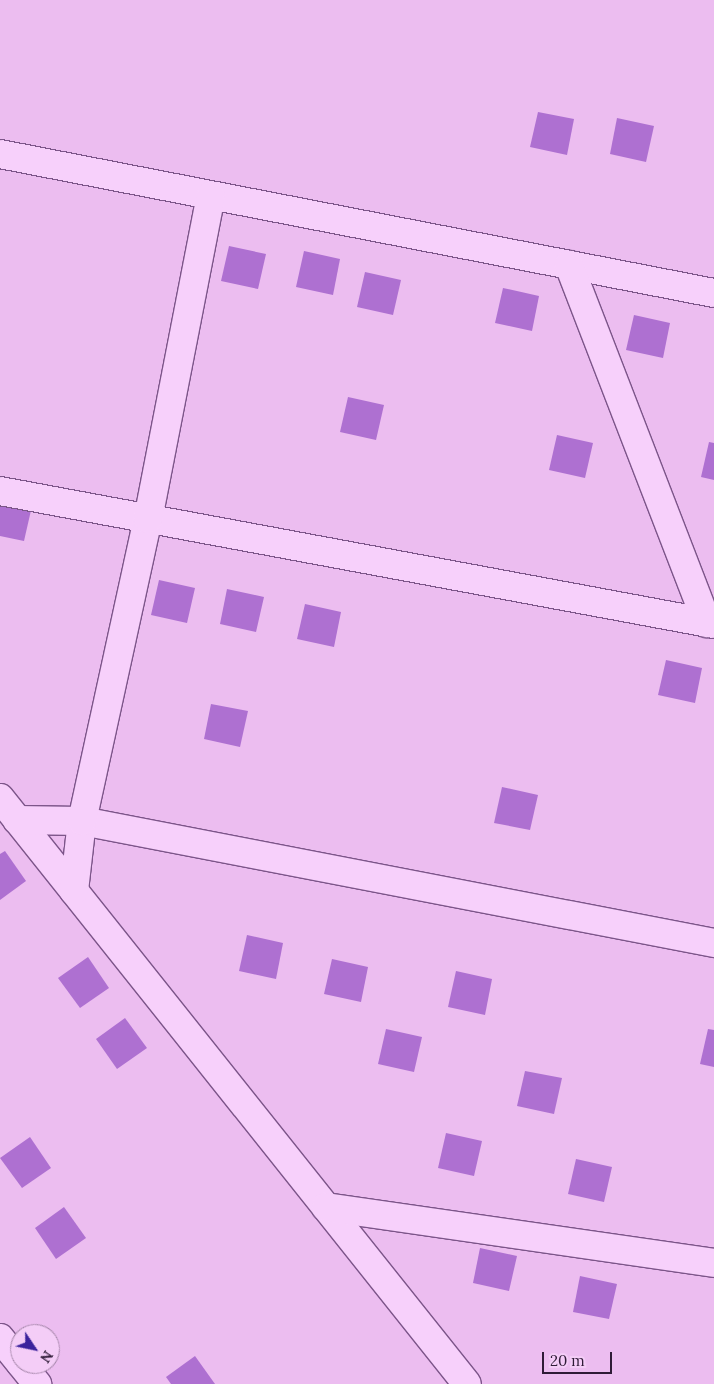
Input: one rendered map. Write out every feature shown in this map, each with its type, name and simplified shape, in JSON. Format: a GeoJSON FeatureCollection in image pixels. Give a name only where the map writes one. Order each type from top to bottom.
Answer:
{"type":"FeatureCollection","features":[{"type":"Feature","properties":{"kind":"lane"},"geometry":{"type":"LineString","coordinates":[[0,154],[714,292]]}},
{"type":"Feature","properties":{"kind":"lane"},"geometry":{"type":"LineString","coordinates":[[74,891],[82,821],[148,519],[210,196]]}},
{"type":"Feature","properties":{"kind":"lane"},"geometry":{"type":"LineString","coordinates":[[569,264],[711,624]]}},
{"type":"Feature","properties":{"kind":"lane"},"geometry":{"type":"LineString","coordinates":[[0,491],[711,624]]}},
{"type":"Feature","properties":{"kind":"lane"},"geometry":{"type":"LineString","coordinates":[[0,798],[467,1384]]}},
{"type":"Feature","properties":{"kind":"lane"},"geometry":{"type":"LineString","coordinates":[[17,820],[82,821],[714,943]]}},
{"type":"Feature","properties":{"kind":"lane"},"geometry":{"type":"LineString","coordinates":[[326,1207],[714,1263]]}},
{"type":"Feature","properties":{"kind":"lane"},"geometry":{"type":"LineString","coordinates":[[0,1338],[10,1351]]}},
{"type":"Feature","properties":{"kind":"lane"},"geometry":{"type":"LineString","coordinates":[[28,1374],[37,1384]]}},
{"type":"Feature","properties":{"kind":"building"},"geometry":{"type":"Polygon","coordinates":[[[538,112],[574,119],[567,155],[530,147],[538,112]]]}},
{"type":"Feature","properties":{"kind":"building"},"geometry":{"type":"Polygon","coordinates":[[[617,118],[654,126],[646,162],[610,154],[617,118]]]}},
{"type":"Feature","properties":{"kind":"building"},"geometry":{"type":"Polygon","coordinates":[[[229,246],[266,254],[258,289],[221,281],[229,246]]]}},
{"type":"Feature","properties":{"kind":"building"},"geometry":{"type":"Polygon","coordinates":[[[304,251],[340,259],[333,295],[296,287],[304,251]]]}},
{"type":"Feature","properties":{"kind":"building"},"geometry":{"type":"Polygon","coordinates":[[[365,272],[401,280],[393,315],[357,307],[365,272]]]}},
{"type":"Feature","properties":{"kind":"building"},"geometry":{"type":"Polygon","coordinates":[[[503,288],[539,296],[532,331],[495,323],[503,288]]]}},
{"type":"Feature","properties":{"kind":"building"},"geometry":{"type":"Polygon","coordinates":[[[634,315],[670,323],[663,358],[626,350],[634,315]]]}},
{"type":"Feature","properties":{"kind":"building"},"geometry":{"type":"Polygon","coordinates":[[[348,397],[384,405],[376,440],[340,432],[348,397]]]}},
{"type":"Feature","properties":{"kind":"building"},"geometry":{"type":"Polygon","coordinates":[[[557,435],[593,443],[585,478],[549,470],[557,435]]]}},
{"type":"Feature","properties":{"kind":"building"},"geometry":{"type":"Polygon","coordinates":[[[709,442],[714,443],[714,480],[701,477],[709,442]]]}},
{"type":"Feature","properties":{"kind":"building"},"geometry":{"type":"Polygon","coordinates":[[[0,499],[32,506],[24,541],[0,536],[0,499]]]}},
{"type":"Feature","properties":{"kind":"building"},"geometry":{"type":"Polygon","coordinates":[[[159,580],[195,588],[187,623],[151,615],[159,580]]]}},
{"type":"Feature","properties":{"kind":"building"},"geometry":{"type":"Polygon","coordinates":[[[227,589],[264,597],[256,632],[220,624],[227,589]]]}},
{"type":"Feature","properties":{"kind":"building"},"geometry":{"type":"Polygon","coordinates":[[[305,604],[341,612],[334,647],[297,639],[305,604]]]}},
{"type":"Feature","properties":{"kind":"building"},"geometry":{"type":"Polygon","coordinates":[[[666,660],[702,668],[695,703],[658,695],[666,660]]]}},
{"type":"Feature","properties":{"kind":"building"},"geometry":{"type":"Polygon","coordinates":[[[211,704],[248,711],[240,747],[204,739],[211,704]]]}},
{"type":"Feature","properties":{"kind":"building"},"geometry":{"type":"Polygon","coordinates":[[[502,787],[538,795],[530,830],[494,823],[502,787]]]}},
{"type":"Feature","properties":{"kind":"building"},"geometry":{"type":"Polygon","coordinates":[[[5,851],[26,881],[0,900],[0,854],[5,851]]]}},
{"type":"Feature","properties":{"kind":"building"},"geometry":{"type":"Polygon","coordinates":[[[247,935],[283,943],[276,979],[239,971],[247,935]]]}},
{"type":"Feature","properties":{"kind":"building"},"geometry":{"type":"Polygon","coordinates":[[[88,957],[109,988],[80,1008],[58,978],[88,957]]]}},
{"type":"Feature","properties":{"kind":"building"},"geometry":{"type":"Polygon","coordinates":[[[332,959],[368,967],[361,1002],[324,994],[332,959]]]}},
{"type":"Feature","properties":{"kind":"building"},"geometry":{"type":"Polygon","coordinates":[[[456,971],[492,979],[485,1015],[448,1007],[456,971]]]}},
{"type":"Feature","properties":{"kind":"building"},"geometry":{"type":"Polygon","coordinates":[[[125,1018],[147,1048],[117,1069],[96,1039],[125,1018]]]}},
{"type":"Feature","properties":{"kind":"building"},"geometry":{"type":"Polygon","coordinates":[[[386,1029],[422,1037],[414,1072],[378,1064],[386,1029]]]}},
{"type":"Feature","properties":{"kind":"building"},"geometry":{"type":"Polygon","coordinates":[[[708,1029],[714,1030],[714,1067],[700,1064],[708,1029]]]}},
{"type":"Feature","properties":{"kind":"building"},"geometry":{"type":"Polygon","coordinates":[[[525,1071],[562,1078],[554,1114],[517,1106],[525,1071]]]}},
{"type":"Feature","properties":{"kind":"building"},"geometry":{"type":"Polygon","coordinates":[[[446,1133],[482,1141],[474,1176],[438,1168],[446,1133]]]}},
{"type":"Feature","properties":{"kind":"building"},"geometry":{"type":"Polygon","coordinates":[[[30,1137],[51,1168],[22,1188],[0,1158],[30,1137]]]}},
{"type":"Feature","properties":{"kind":"building"},"geometry":{"type":"Polygon","coordinates":[[[576,1159],[612,1167],[604,1202],[568,1194],[576,1159]]]}},
{"type":"Feature","properties":{"kind":"building"},"geometry":{"type":"Polygon","coordinates":[[[64,1207],[86,1238],[56,1259],[35,1228],[64,1207]]]}},
{"type":"Feature","properties":{"kind":"building"},"geometry":{"type":"Polygon","coordinates":[[[480,1248],[517,1256],[509,1291],[473,1283],[480,1248]]]}},
{"type":"Feature","properties":{"kind":"building"},"geometry":{"type":"Polygon","coordinates":[[[580,1276],[617,1284],[609,1319],[573,1312],[580,1276]]]}},
{"type":"Feature","properties":{"kind":"building"},"geometry":{"type":"Polygon","coordinates":[[[195,1356],[215,1384],[171,1384],[166,1377],[195,1356]]]}}]}
